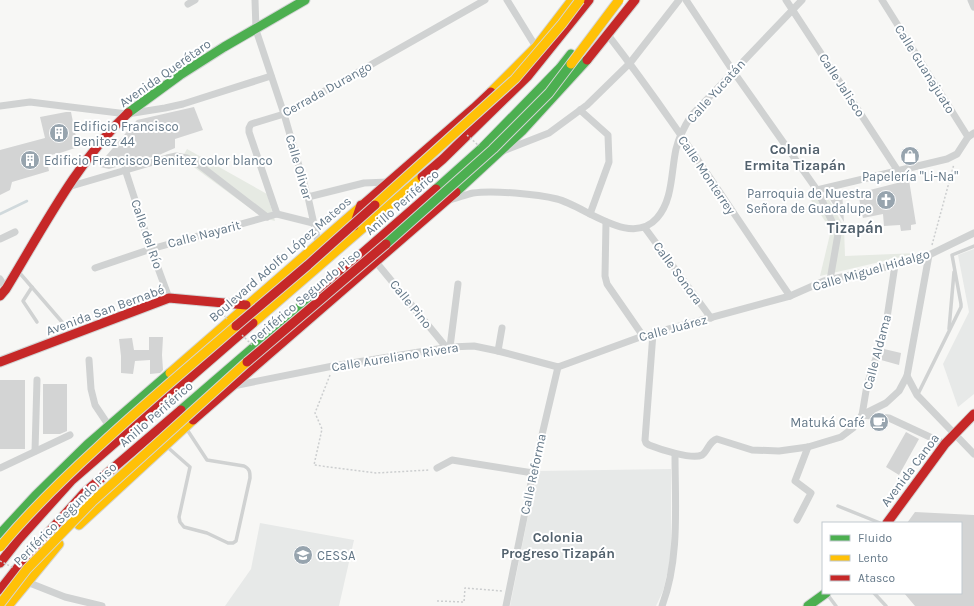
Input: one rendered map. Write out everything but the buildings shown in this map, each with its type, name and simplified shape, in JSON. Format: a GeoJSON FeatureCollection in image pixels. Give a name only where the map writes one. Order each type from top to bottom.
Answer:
{"type":"FeatureCollection","features":[{"type":"Feature","properties":{"kind":"main road","name":"Avenida Querétaro"},"geometry":{"type":"LineString","coordinates":[[3,293],[68,187],[94,149],[127,114],[180,75],[224,47],[256,30],[305,0]]}},
{"type":"Feature","properties":{"kind":"main road","name":"Boulevard Adolfo López Mateos"},"geometry":{"type":"LineString","coordinates":[[0,534],[87,445],[318,242],[474,108],[536,47],[572,0]]}},
{"type":"Feature","properties":{"kind":"main road","name":"Periférico Segundo Piso"},"geometry":{"type":"LineString","coordinates":[[0,547],[13,531],[65,477],[134,414],[308,265],[515,79],[562,24],[580,0]]}},
{"type":"Feature","properties":{"kind":"main road","name":"Anillo Periférico"},"geometry":{"type":"LineString","coordinates":[[0,563],[19,538],[72,480],[443,159],[528,76],[589,0]]}},
{"type":"Feature","properties":{"kind":"main road","name":"Anillo Periférico"},"geometry":{"type":"LineString","coordinates":[[0,590],[22,562],[84,493],[396,225],[483,147],[560,68],[614,0]]}},
{"type":"Feature","properties":{"kind":"main road","name":"Periférico Segundo Piso"},"geometry":{"type":"LineString","coordinates":[[0,604],[27,569],[97,497],[222,384],[414,220],[493,149],[549,93],[619,0]]}},
{"type":"Feature","properties":{"kind":"main road"},"geometry":{"type":"LineString","coordinates":[[8,606],[26,582],[63,540],[111,493],[498,154],[540,112],[608,35],[635,0]]}},
{"type":"Feature","properties":{"kind":"main road"},"geometry":{"type":"LineString","coordinates":[[349,241],[361,205]]}},
{"type":"Feature","properties":{"kind":"main road","name":"Avenida San Bernabé"},"geometry":{"type":"LineString","coordinates":[[0,362],[170,298],[246,305]]}},
{"type":"Feature","properties":{"kind":"main road","name":"Avenida Canoa"},"geometry":{"type":"LineString","coordinates":[[888,522],[945,444],[974,414]]}},
{"type":"Feature","properties":{"kind":"main road"},"geometry":{"type":"LineString","coordinates":[[808,606],[825,594]]}},
{"type":"Feature","properties":{"kind":"street"},"geometry":{"type":"LineString","coordinates":[[188,4],[195,0]]}},
{"type":"Feature","properties":{"kind":"street","name":"Calle Olivar"},"geometry":{"type":"LineString","coordinates":[[255,0],[256,30],[284,114],[308,197],[318,242]]}},
{"type":"Feature","properties":{"kind":"street","name":"Cerrada Durango"},"geometry":{"type":"LineString","coordinates":[[277,214],[249,132],[251,124],[284,114],[484,0]]}},
{"type":"Feature","properties":{"kind":"street"},"geometry":{"type":"LineString","coordinates":[[507,0],[536,47]]}},
{"type":"Feature","properties":{"kind":"street"},"geometry":{"type":"LineString","coordinates":[[498,154],[549,132],[587,105],[630,63],[679,0]]}},
{"type":"Feature","properties":{"kind":"street"},"geometry":{"type":"LineString","coordinates":[[686,0],[733,71],[817,190],[838,234],[830,280]]}},
{"type":"Feature","properties":{"kind":"street","name":"Calle Jalisco"},"geometry":{"type":"LineString","coordinates":[[786,0],[898,171]]}},
{"type":"Feature","properties":{"kind":"street","name":"Calle Yucatán"},"geometry":{"type":"LineString","coordinates":[[646,228],[657,218],[665,204],[671,181],[676,149],[680,136],[691,116],[802,0]]}},
{"type":"Feature","properties":{"kind":"street","name":"Calle Guanajuato"},"geometry":{"type":"LineString","coordinates":[[882,0],[971,135]]}},
{"type":"Feature","properties":{"kind":"street"},"geometry":{"type":"LineString","coordinates":[[971,0],[974,7]]}},
{"type":"Feature","properties":{"kind":"street","name":"Calle Monterrey"},"geometry":{"type":"LineString","coordinates":[[608,35],[630,63],[790,296]]}},
{"type":"Feature","properties":{"kind":"street"},"geometry":{"type":"LineString","coordinates":[[0,106],[30,102],[127,114],[183,104],[271,76]]}},
{"type":"Feature","properties":{"kind":"street"},"geometry":{"type":"LineString","coordinates":[[580,110],[608,135],[609,162],[590,214]]}},
{"type":"Feature","properties":{"kind":"street"},"geometry":{"type":"LineString","coordinates":[[817,190],[947,159],[957,154],[971,135]]}},
{"type":"Feature","properties":{"kind":"street"},"geometry":{"type":"LineString","coordinates":[[68,187],[125,169],[176,156],[187,158],[198,164],[267,217]]}},
{"type":"Feature","properties":{"kind":"street","name":"Calle del Río"},"geometry":{"type":"LineString","coordinates":[[125,169],[151,248],[170,298]]}},
{"type":"Feature","properties":{"kind":"street"},"geometry":{"type":"LineString","coordinates":[[308,197],[364,183],[388,182]]}},
{"type":"Feature","properties":{"kind":"street"},"geometry":{"type":"LineString","coordinates":[[446,201],[473,193],[530,195],[558,199],[621,228],[646,228]]}},
{"type":"Feature","properties":{"kind":"street"},"geometry":{"type":"LineString","coordinates":[[277,214],[313,223]]}},
{"type":"Feature","properties":{"kind":"street","name":"Calle Nayarit"},"geometry":{"type":"LineString","coordinates":[[96,268],[151,248],[277,214]]}},
{"type":"Feature","properties":{"kind":"street"},"geometry":{"type":"LineString","coordinates":[[606,222],[607,284],[643,336]]}},
{"type":"Feature","properties":{"kind":"street","name":"Calle Sonora"},"geometry":{"type":"LineString","coordinates":[[646,228],[712,318]]}},
{"type":"Feature","properties":{"kind":"street"},"geometry":{"type":"LineString","coordinates":[[0,239],[14,232]]}},
{"type":"Feature","properties":{"kind":"street","name":"Calle Miguel Hidalgo"},"geometry":{"type":"LineString","coordinates":[[790,296],[830,280],[895,265],[929,255],[974,233]]}},
{"type":"Feature","properties":{"kind":"street"},"geometry":{"type":"LineString","coordinates":[[653,333],[645,440],[648,445],[675,454],[699,456],[704,453],[713,441],[717,439],[752,450],[779,451],[808,447],[841,437],[853,428],[862,415],[886,403],[899,391],[907,376],[929,255]]}},
{"type":"Feature","properties":{"kind":"street","name":"Calle Pino"},"geometry":{"type":"LineString","coordinates":[[376,262],[448,347]]}},
{"type":"Feature","properties":{"kind":"street","name":"Calle Aldama"},"geometry":{"type":"LineString","coordinates":[[862,415],[867,385],[885,331],[895,265]]}},
{"type":"Feature","properties":{"kind":"street"},"geometry":{"type":"LineString","coordinates":[[0,279],[3,293]]}},
{"type":"Feature","properties":{"kind":"street"},"geometry":{"type":"LineString","coordinates":[[448,347],[458,284]]}},
{"type":"Feature","properties":{"kind":"street","name":"Calle Juárez"},"geometry":{"type":"LineString","coordinates":[[558,367],[643,336],[790,296]]}},
{"type":"Feature","properties":{"kind":"street"},"geometry":{"type":"LineString","coordinates":[[498,351],[502,328]]}},
{"type":"Feature","properties":{"kind":"street","name":"Calle Aureliano Rivera"},"geometry":{"type":"LineString","coordinates":[[232,386],[333,366],[448,347],[474,346],[558,367]]}},
{"type":"Feature","properties":{"kind":"street"},"geometry":{"type":"LineString","coordinates":[[89,360],[91,389],[95,405],[109,426]]}},
{"type":"Feature","properties":{"kind":"street","name":"Calle Reforma"},"geometry":{"type":"LineString","coordinates":[[506,606],[510,592],[532,473],[558,367]]}},
{"type":"Feature","properties":{"kind":"street"},"geometry":{"type":"LineString","coordinates":[[907,376],[917,395],[974,454]]}},
{"type":"Feature","properties":{"kind":"street"},"geometry":{"type":"LineString","coordinates":[[35,452],[37,380]]}},
{"type":"Feature","properties":{"kind":"street"},"geometry":{"type":"LineString","coordinates":[[862,415],[889,418],[945,444]]}},
{"type":"Feature","properties":{"kind":"street"},"geometry":{"type":"LineString","coordinates":[[0,468],[70,435]]}},
{"type":"Feature","properties":{"kind":"street"},"geometry":{"type":"LineString","coordinates":[[797,520],[811,493],[795,481],[808,447]]}},
{"type":"Feature","properties":{"kind":"street"},"geometry":{"type":"LineString","coordinates":[[662,606],[674,558],[675,454]]}},
{"type":"Feature","properties":{"kind":"street"},"geometry":{"type":"LineString","coordinates":[[437,468],[452,460],[532,473]]}},
{"type":"Feature","properties":{"kind":"street"},"geometry":{"type":"LineString","coordinates":[[26,582],[66,597],[102,606]]}},
{"type":"Feature","properties":{"kind":"lane"},"geometry":{"type":"LineString","coordinates":[[917,395],[949,332],[961,304],[952,255],[974,246]]}},
{"type":"Feature","properties":{"kind":"lane"},"geometry":{"type":"LineString","coordinates":[[949,332],[954,267]]}},
{"type":"Feature","properties":{"kind":"lane"},"geometry":{"type":"LineString","coordinates":[[17,270],[62,322]]}},
{"type":"Feature","properties":{"kind":"lane"},"geometry":{"type":"LineString","coordinates":[[32,287],[23,301],[37,322]]}},
{"type":"Feature","properties":{"kind":"lane"},"geometry":{"type":"LineString","coordinates":[[165,446],[190,467],[179,517],[180,522],[184,527],[207,533],[228,543],[233,543],[236,541],[250,472],[248,468],[244,466],[207,460],[185,427]]}},
{"type":"Feature","properties":{"kind":"lane"},"geometry":{"type":"LineString","coordinates":[[838,506],[878,522]]}},
{"type":"Feature","properties":{"kind":"lane"},"geometry":{"type":"LineString","coordinates":[[827,594],[836,606]]}},
{"type":"Feature","properties":{"kind":"lane"},"geometry":{"type":"LineString","coordinates":[[875,594],[886,606]]}},
{"type":"Feature","properties":{"kind":"path"},"geometry":{"type":"LineString","coordinates":[[464,132],[480,146]]}},
{"type":"Feature","properties":{"kind":"path"},"geometry":{"type":"LineString","coordinates":[[929,255],[957,154]]}},
{"type":"Feature","properties":{"kind":"path"},"geometry":{"type":"LineString","coordinates":[[224,315],[230,321]]}},
{"type":"Feature","properties":{"kind":"path"},"geometry":{"type":"LineString","coordinates":[[240,333],[256,350]]}},
{"type":"Feature","properties":{"kind":"path"},"geometry":{"type":"LineString","coordinates":[[333,366],[315,413],[322,429],[314,465],[376,473],[422,471],[437,468]]}},
{"type":"Feature","properties":{"kind":"path"},"geometry":{"type":"LineString","coordinates":[[438,601],[464,602],[465,588],[510,592]]}},
{"type":"Feature","properties":{"kind":"shaded area"},"geometry":{"type":"Polygon","coordinates":[[[187,149],[267,194],[275,221],[263,218],[191,165],[180,161],[187,149]]]}},
{"type":"Feature","properties":{"kind":"shaded area"},"geometry":{"type":"Polygon","coordinates":[[[827,196],[844,227],[845,256],[918,253],[820,276],[831,230],[811,200],[827,196]]]}},
{"type":"Feature","properties":{"kind":"shaded area"},"geometry":{"type":"Polygon","coordinates":[[[974,249],[974,394],[958,407],[943,364],[969,312],[958,255],[974,249]]]}},
{"type":"Feature","properties":{"kind":"shaded area"},"geometry":{"type":"Polygon","coordinates":[[[671,469],[671,558],[663,591],[656,606],[510,606],[537,471],[671,469]]]}},
{"type":"Feature","properties":{"kind":"shaded area","name":"CESSA"},"geometry":{"type":"Polygon","coordinates":[[[260,523],[354,540],[339,606],[225,606],[251,569],[260,523]]]}},
{"type":"Feature","properties":{"kind":"waterway"},"geometry":{"type":"LineString","coordinates":[[0,214],[27,201]]}},
{"type":"Feature","properties":{"kind":"traffic: fast"},"geometry":{"type":"LineString","coordinates":[[128,113],[180,75],[224,47],[305,0]]}},
{"type":"Feature","properties":{"kind":"traffic: fast"},"geometry":{"type":"LineString","coordinates":[[436,189],[483,147],[560,68],[571,54]]}},
{"type":"Feature","properties":{"kind":"traffic: fast"},"geometry":{"type":"LineString","coordinates":[[456,192],[522,131],[587,60]]}},
{"type":"Feature","properties":{"kind":"traffic: fast"},"geometry":{"type":"LineString","coordinates":[[386,244],[493,149],[549,93],[571,64]]}},
{"type":"Feature","properties":{"kind":"traffic: fast"},"geometry":{"type":"LineString","coordinates":[[181,410],[321,289]]}},
{"type":"Feature","properties":{"kind":"traffic: fast"},"geometry":{"type":"LineString","coordinates":[[0,534],[35,496],[87,445],[170,373]]}},
{"type":"Feature","properties":{"kind":"traffic: fast"},"geometry":{"type":"LineString","coordinates":[[808,606],[825,594]]}},
{"type":"Feature","properties":{"kind":"traffic: slow"},"geometry":{"type":"LineString","coordinates":[[491,92],[536,47],[572,0]]}},
{"type":"Feature","properties":{"kind":"traffic: slow"},"geometry":{"type":"LineString","coordinates":[[375,205],[515,79],[562,24],[580,0]]}},
{"type":"Feature","properties":{"kind":"traffic: slow"},"geometry":{"type":"LineString","coordinates":[[571,64],[619,0]]}},
{"type":"Feature","properties":{"kind":"traffic: slow"},"geometry":{"type":"LineString","coordinates":[[253,323],[422,177]]}},
{"type":"Feature","properties":{"kind":"traffic: slow"},"geometry":{"type":"LineString","coordinates":[[170,373],[365,203]]}},
{"type":"Feature","properties":{"kind":"traffic: slow"},"geometry":{"type":"LineString","coordinates":[[0,547],[35,508],[85,459],[149,401],[236,326]]}},
{"type":"Feature","properties":{"kind":"traffic: slow"},"geometry":{"type":"LineString","coordinates":[[0,604],[27,569],[92,502],[247,362]]}},
{"type":"Feature","properties":{"kind":"traffic: slow"},"geometry":{"type":"LineString","coordinates":[[79,525],[193,420]]}},
{"type":"Feature","properties":{"kind":"traffic: slow"},"geometry":{"type":"LineString","coordinates":[[8,606],[59,544]]}},
{"type":"Feature","properties":{"kind":"traffic: jam"},"geometry":{"type":"LineString","coordinates":[[422,177],[443,159],[528,76],[589,0]]}},
{"type":"Feature","properties":{"kind":"traffic: jam"},"geometry":{"type":"LineString","coordinates":[[587,60],[635,0]]}},
{"type":"Feature","properties":{"kind":"traffic: jam"},"geometry":{"type":"LineString","coordinates":[[365,203],[491,92]]}},
{"type":"Feature","properties":{"kind":"traffic: jam"},"geometry":{"type":"LineString","coordinates":[[0,296],[6,289],[76,174],[92,152],[128,113]]}},
{"type":"Feature","properties":{"kind":"traffic: jam"},"geometry":{"type":"LineString","coordinates":[[321,289],[436,189]]}},
{"type":"Feature","properties":{"kind":"traffic: jam"},"geometry":{"type":"LineString","coordinates":[[193,420],[456,192]]}},
{"type":"Feature","properties":{"kind":"traffic: jam"},"geometry":{"type":"LineString","coordinates":[[354,226],[361,205]]}},
{"type":"Feature","properties":{"kind":"traffic: jam"},"geometry":{"type":"LineString","coordinates":[[236,326],[308,265],[375,205]]}},
{"type":"Feature","properties":{"kind":"traffic: jam"},"geometry":{"type":"LineString","coordinates":[[247,362],[386,244]]}},
{"type":"Feature","properties":{"kind":"traffic: jam"},"geometry":{"type":"LineString","coordinates":[[0,362],[169,298],[246,305]]}},
{"type":"Feature","properties":{"kind":"traffic: jam"},"geometry":{"type":"LineString","coordinates":[[0,563],[19,539],[72,480],[253,323]]}},
{"type":"Feature","properties":{"kind":"traffic: jam"},"geometry":{"type":"LineString","coordinates":[[0,590],[22,562],[84,493],[181,410]]}},
{"type":"Feature","properties":{"kind":"traffic: jam"},"geometry":{"type":"LineString","coordinates":[[888,522],[945,444],[974,414]]}},
{"type":"Feature","properties":{"kind":"place","name":"Edificio Francisco Benitez 44"},"geometry":{"type":"Point","coordinates":[59,133]}},
{"type":"Feature","properties":{"kind":"place","name":"Papelería \"Li-Na\""},"geometry":{"type":"Point","coordinates":[910,156]}},
{"type":"Feature","properties":{"kind":"place","name":"Edificio Francisco Benitez color blanco"},"geometry":{"type":"Point","coordinates":[30,160]}},
{"type":"Feature","properties":{"kind":"place","name":"Parroquia de Nuestra Señora de Guadalupe"},"geometry":{"type":"Point","coordinates":[886,200]}},
{"type":"Feature","properties":{"kind":"place","name":"Matuká Café"},"geometry":{"type":"Point","coordinates":[879,422]}},
{"type":"Feature","properties":{"kind":"place","name":"CESSA"},"geometry":{"type":"Point","coordinates":[303,555]}},
{"type":"Feature","properties":{"kind":"district","name":"Colonia Ermita Tizapán"},"geometry":{"type":"Point","coordinates":[795,158]}},
{"type":"Feature","properties":{"kind":"district","name":"Tizapán"},"geometry":{"type":"Point","coordinates":[855,228]}},
{"type":"Feature","properties":{"kind":"district","name":"Colonia Progreso Tizapán"},"geometry":{"type":"Point","coordinates":[558,546]}}]}
